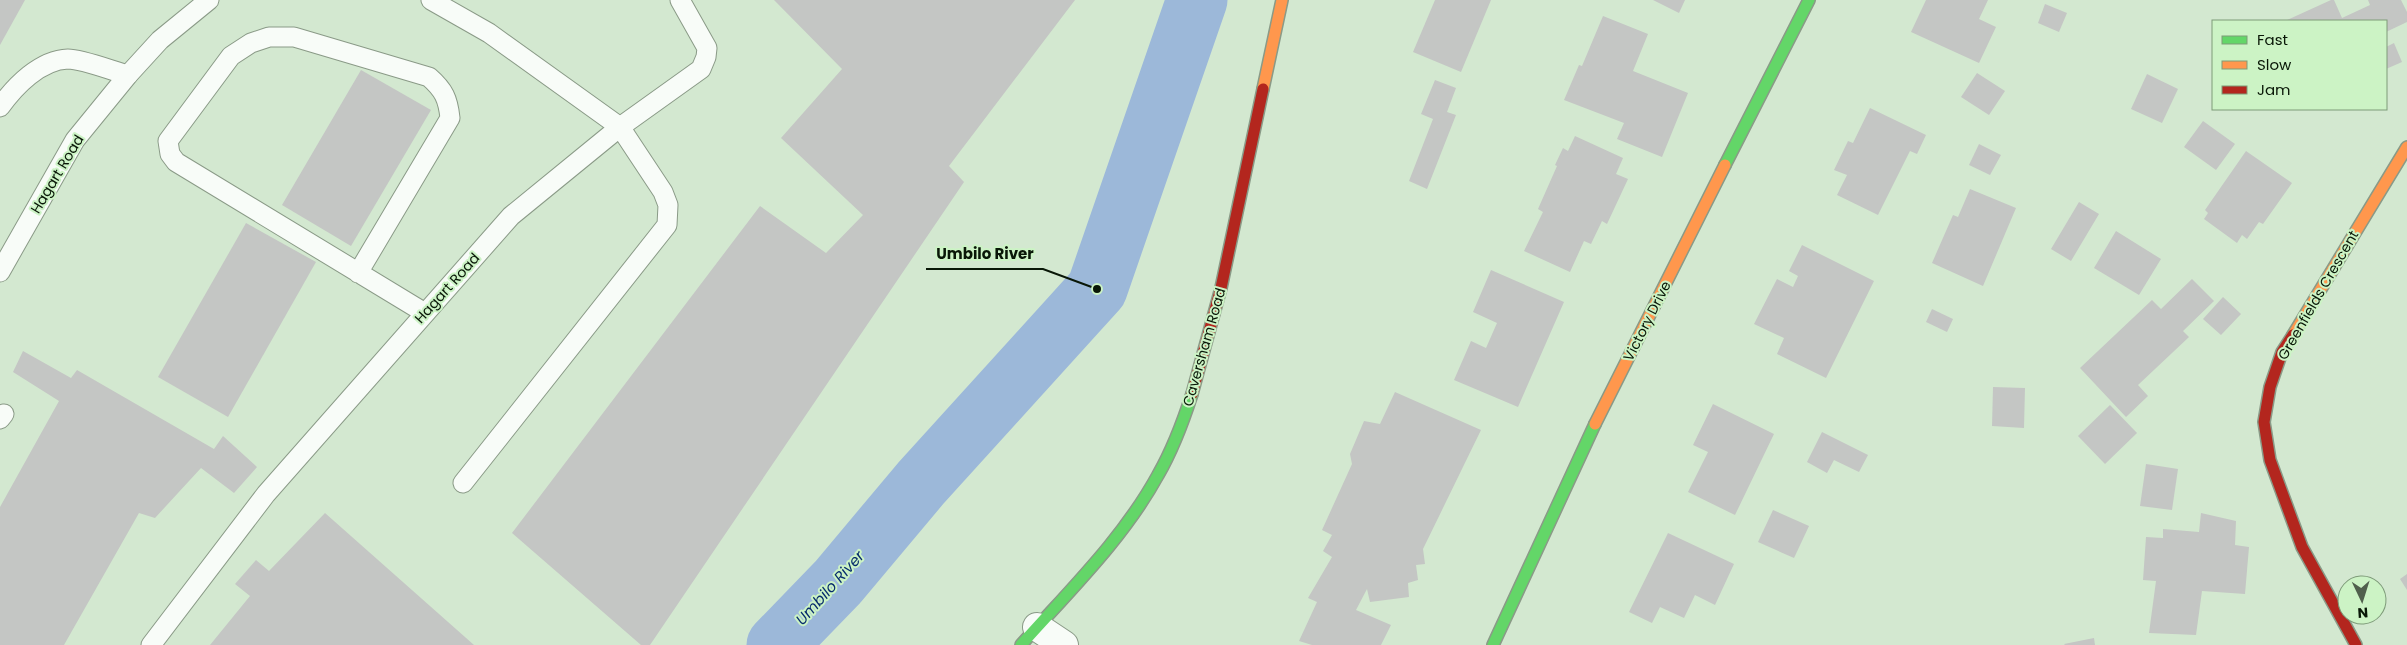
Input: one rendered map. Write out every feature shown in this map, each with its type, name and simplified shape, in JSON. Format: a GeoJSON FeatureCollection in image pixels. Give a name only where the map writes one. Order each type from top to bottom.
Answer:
{"type":"FeatureCollection","features":[{"type":"Feature","properties":{"kind":"street","name":"Caversham Road"},"geometry":{"type":"LineString","coordinates":[[1029,636],[1104,550],[1147,494],[1175,441],[1201,366],[1225,276],[1282,0]]}},
{"type":"Feature","properties":{"kind":"street","name":"Victory Drive"},"geometry":{"type":"LineString","coordinates":[[1493,645],[1601,412],[1809,0]]}},
{"type":"Feature","properties":{"kind":"street","name":"Greenfields Crescent"},"geometry":{"type":"LineString","coordinates":[[2356,645],[2302,547],[2270,460],[2264,422],[2270,386],[2282,352],[2407,147]]}},
{"type":"Feature","properties":{"kind":"street"},"geometry":{"type":"LineString","coordinates":[[1029,636],[1064,645]]}},
{"type":"Feature","properties":{"kind":"lane"},"geometry":{"type":"LineString","coordinates":[[431,0],[489,33],[620,128],[663,192],[668,205],[667,225],[463,483]]}},
{"type":"Feature","properties":{"kind":"lane","name":"Hagart Road"},"geometry":{"type":"LineString","coordinates":[[151,645],[266,494],[511,216],[620,128],[701,69],[707,48],[680,0]]}},
{"type":"Feature","properties":{"kind":"lane","name":"Hagart Road"},"geometry":{"type":"LineString","coordinates":[[0,272],[76,140],[128,74],[160,40],[207,1]]}},
{"type":"Feature","properties":{"kind":"lane"},"geometry":{"type":"LineString","coordinates":[[358,272],[450,118],[448,100],[442,87],[430,77],[294,37],[269,37],[251,43],[231,56],[168,141],[170,154],[176,162],[425,314]]}},
{"type":"Feature","properties":{"kind":"lane"},"geometry":{"type":"LineString","coordinates":[[0,107],[33,72],[58,61],[69,59],[128,74]]}},
{"type":"Feature","properties":{"kind":"building"},"geometry":{"type":"Polygon","coordinates":[[[0,0],[25,0],[0,45],[0,0]]]}},
{"type":"Feature","properties":{"kind":"building"},"geometry":{"type":"Polygon","coordinates":[[[774,0],[1075,0],[949,166],[964,182],[650,645],[641,645],[512,533],[760,206],[826,253],[863,215],[781,138],[842,69],[774,0]]]}},
{"type":"Feature","properties":{"kind":"building"},"geometry":{"type":"Polygon","coordinates":[[[1435,0],[1491,0],[1461,72],[1413,52],[1435,0]]]}},
{"type":"Feature","properties":{"kind":"building"},"geometry":{"type":"Polygon","coordinates":[[[1653,0],[1685,0],[1679,13],[1653,0]]]}},
{"type":"Feature","properties":{"kind":"building"},"geometry":{"type":"Polygon","coordinates":[[[1926,0],[1988,0],[1979,19],[1996,27],[1979,63],[1911,32],[1926,0]]]}},
{"type":"Feature","properties":{"kind":"building"},"geometry":{"type":"Polygon","coordinates":[[[2331,0],[2334,0],[2342,18],[2370,5],[2368,0],[2401,0],[2407,12],[2407,22],[2387,32],[2387,20],[2287,20],[2331,0]]]}},
{"type":"Feature","properties":{"kind":"building"},"geometry":{"type":"Polygon","coordinates":[[[2045,4],[2067,13],[2059,32],[2038,23],[2045,4]]]}},
{"type":"Feature","properties":{"kind":"building"},"geometry":{"type":"Polygon","coordinates":[[[1603,16],[1648,34],[1633,71],[1688,93],[1662,157],[1617,139],[1624,123],[1564,100],[1579,65],[1582,66],[1603,16]]]}},
{"type":"Feature","properties":{"kind":"building"},"geometry":{"type":"Polygon","coordinates":[[[2394,43],[2402,62],[2387,69],[2387,46],[2394,43]]]}},
{"type":"Feature","properties":{"kind":"building"},"geometry":{"type":"Polygon","coordinates":[[[361,70],[431,110],[351,246],[282,205],[361,70]]]}},
{"type":"Feature","properties":{"kind":"building"},"geometry":{"type":"Polygon","coordinates":[[[1977,73],[2005,91],[1989,115],[1961,97],[1977,73]]]}},
{"type":"Feature","properties":{"kind":"building"},"geometry":{"type":"Polygon","coordinates":[[[2147,74],[2178,89],[2162,123],[2131,109],[2147,74]]]}},
{"type":"Feature","properties":{"kind":"building"},"geometry":{"type":"Polygon","coordinates":[[[1435,80],[1456,88],[1447,112],[1456,115],[1427,189],[1409,181],[1433,119],[1421,114],[1435,80]]]}},
{"type":"Feature","properties":{"kind":"building"},"geometry":{"type":"Polygon","coordinates":[[[1870,108],[1926,135],[1917,154],[1910,151],[1878,215],[1837,195],[1847,175],[1834,170],[1848,141],[1853,143],[1870,108]]]}},
{"type":"Feature","properties":{"kind":"building"},"geometry":{"type":"Polygon","coordinates":[[[2203,121],[2235,144],[2216,170],[2184,147],[2203,121]]]}},
{"type":"Feature","properties":{"kind":"building"},"geometry":{"type":"Polygon","coordinates":[[[1575,136],[1623,158],[1616,174],[1628,179],[1607,224],[1602,221],[1591,244],[1584,241],[1570,272],[1524,251],[1543,212],[1538,209],[1557,166],[1555,165],[1563,148],[1568,151],[1575,136]]]}},
{"type":"Feature","properties":{"kind":"building"},"geometry":{"type":"Polygon","coordinates":[[[1979,144],[2001,155],[1990,175],[1969,165],[1979,144]]]}},
{"type":"Feature","properties":{"kind":"building"},"geometry":{"type":"Polygon","coordinates":[[[2246,151],[2292,183],[2263,224],[2259,222],[2247,239],[2242,235],[2237,243],[2204,219],[2208,213],[2205,210],[2246,151]]]}},
{"type":"Feature","properties":{"kind":"building"},"geometry":{"type":"Polygon","coordinates":[[[1970,189],[2016,208],[1983,286],[1932,263],[1953,215],[1958,217],[1970,189]]]}},
{"type":"Feature","properties":{"kind":"building"},"geometry":{"type":"Polygon","coordinates":[[[2079,202],[2099,214],[2071,261],[2051,249],[2079,202]]]}},
{"type":"Feature","properties":{"kind":"building"},"geometry":{"type":"Polygon","coordinates":[[[246,223],[316,262],[228,417],[158,377],[246,223]]]}},
{"type":"Feature","properties":{"kind":"building"},"geometry":{"type":"Polygon","coordinates":[[[2116,231],[2161,259],[2139,295],[2094,268],[2116,231]]]}},
{"type":"Feature","properties":{"kind":"building"},"geometry":{"type":"Polygon","coordinates":[[[1802,245],[1874,281],[1826,378],[1777,354],[1784,338],[1754,324],[1777,279],[1793,287],[1798,276],[1789,271],[1802,245]]]}},
{"type":"Feature","properties":{"kind":"building"},"geometry":{"type":"Polygon","coordinates":[[[1491,270],[1564,302],[1518,407],[1454,380],[1471,341],[1486,348],[1497,323],[1473,312],[1491,270]]]}},
{"type":"Feature","properties":{"kind":"building"},"geometry":{"type":"Polygon","coordinates":[[[2192,279],[2214,301],[2183,331],[2189,337],[2138,385],[2148,396],[2126,417],[2080,368],[2152,300],[2161,309],[2192,279]]]}},
{"type":"Feature","properties":{"kind":"building"},"geometry":{"type":"Polygon","coordinates":[[[2223,297],[2241,314],[2221,335],[2203,319],[2223,297]]]}},
{"type":"Feature","properties":{"kind":"building"},"geometry":{"type":"Polygon","coordinates":[[[1932,309],[1953,319],[1947,332],[1926,322],[1932,309]]]}},
{"type":"Feature","properties":{"kind":"building"},"geometry":{"type":"Polygon","coordinates":[[[23,351],[71,378],[77,370],[214,449],[223,436],[257,467],[234,493],[201,468],[155,518],[139,513],[64,645],[0,645],[0,507],[59,401],[13,372],[23,351]]]}},
{"type":"Feature","properties":{"kind":"building"},"geometry":{"type":"Polygon","coordinates":[[[1993,387],[2025,388],[2024,428],[1992,426],[1993,387]]]}},
{"type":"Feature","properties":{"kind":"building"},"geometry":{"type":"Polygon","coordinates":[[[1395,392],[1481,430],[1423,549],[1425,564],[1416,565],[1418,580],[1408,583],[1409,597],[1370,602],[1367,589],[1356,610],[1391,625],[1381,645],[1312,645],[1299,641],[1317,602],[1308,598],[1332,557],[1323,551],[1332,535],[1322,530],[1352,464],[1350,454],[1364,421],[1380,424],[1395,392]]]}},
{"type":"Feature","properties":{"kind":"building"},"geometry":{"type":"Polygon","coordinates":[[[1713,404],[1774,434],[1735,515],[1688,492],[1708,452],[1693,445],[1713,404]]]}},
{"type":"Feature","properties":{"kind":"building"},"geometry":{"type":"Polygon","coordinates":[[[2110,405],[2137,433],[2105,464],[2078,436],[2110,405]]]}},
{"type":"Feature","properties":{"kind":"building"},"geometry":{"type":"Polygon","coordinates":[[[1822,432],[1868,455],[1859,472],[1834,460],[1827,473],[1807,462],[1822,432]]]}},
{"type":"Feature","properties":{"kind":"building"},"geometry":{"type":"Polygon","coordinates":[[[2146,464],[2178,469],[2172,510],[2140,506],[2146,464]]]}},
{"type":"Feature","properties":{"kind":"building"},"geometry":{"type":"Polygon","coordinates":[[[1773,510],[1809,526],[1794,558],[1758,542],[1773,510]]]}},
{"type":"Feature","properties":{"kind":"building"},"geometry":{"type":"Polygon","coordinates":[[[325,513],[474,645],[210,645],[250,596],[235,584],[256,560],[269,571],[325,513]]]}},
{"type":"Feature","properties":{"kind":"building"},"geometry":{"type":"Polygon","coordinates":[[[2201,513],[2236,521],[2235,545],[2249,547],[2245,594],[2202,591],[2196,635],[2149,633],[2156,581],[2143,580],[2146,537],[2163,538],[2163,529],[2199,532],[2201,513]]]}},
{"type":"Feature","properties":{"kind":"building"},"geometry":{"type":"Polygon","coordinates":[[[1668,533],[1734,564],[1715,605],[1695,595],[1684,618],[1660,607],[1652,623],[1629,612],[1668,533]]]}},
{"type":"Feature","properties":{"kind":"building"},"geometry":{"type":"Polygon","coordinates":[[[2407,574],[2407,590],[2400,579],[2407,574]]]}},
{"type":"Feature","properties":{"kind":"building"},"geometry":{"type":"Polygon","coordinates":[[[2094,638],[2095,645],[2064,644],[2094,638]]]}},
{"type":"Feature","properties":{"kind":"waterway","name":"Umbilo River"},"geometry":{"type":"LineString","coordinates":[[777,645],[838,582],[921,483],[1097,289],[1197,0]]}},
{"type":"Feature","properties":{"kind":"traffic: fast"},"geometry":{"type":"LineString","coordinates":[[1725,165],[1809,0]]}},
{"type":"Feature","properties":{"kind":"traffic: fast"},"geometry":{"type":"LineString","coordinates":[[1021,645],[1094,564],[1129,521],[1173,445],[1192,394]]}},
{"type":"Feature","properties":{"kind":"traffic: fast"},"geometry":{"type":"LineString","coordinates":[[1493,645],[1595,424]]}},
{"type":"Feature","properties":{"kind":"traffic: slow"},"geometry":{"type":"LineString","coordinates":[[1263,89],[1282,0]]}},
{"type":"Feature","properties":{"kind":"traffic: slow"},"geometry":{"type":"LineString","coordinates":[[2293,335],[2407,147]]}},
{"type":"Feature","properties":{"kind":"traffic: slow"},"geometry":{"type":"LineString","coordinates":[[1595,424],[1725,165]]}},
{"type":"Feature","properties":{"kind":"traffic: jam"},"geometry":{"type":"LineString","coordinates":[[1192,394],[1221,288],[1263,89]]}},
{"type":"Feature","properties":{"kind":"traffic: jam"},"geometry":{"type":"LineString","coordinates":[[2293,335],[2282,352],[2270,387],[2264,422],[2270,460],[2302,547],[2356,645]]}},
{"type":"Feature","properties":{"kind":"place","name":"Umbilo River"},"geometry":{"type":"Point","coordinates":[1097,289]}}]}
